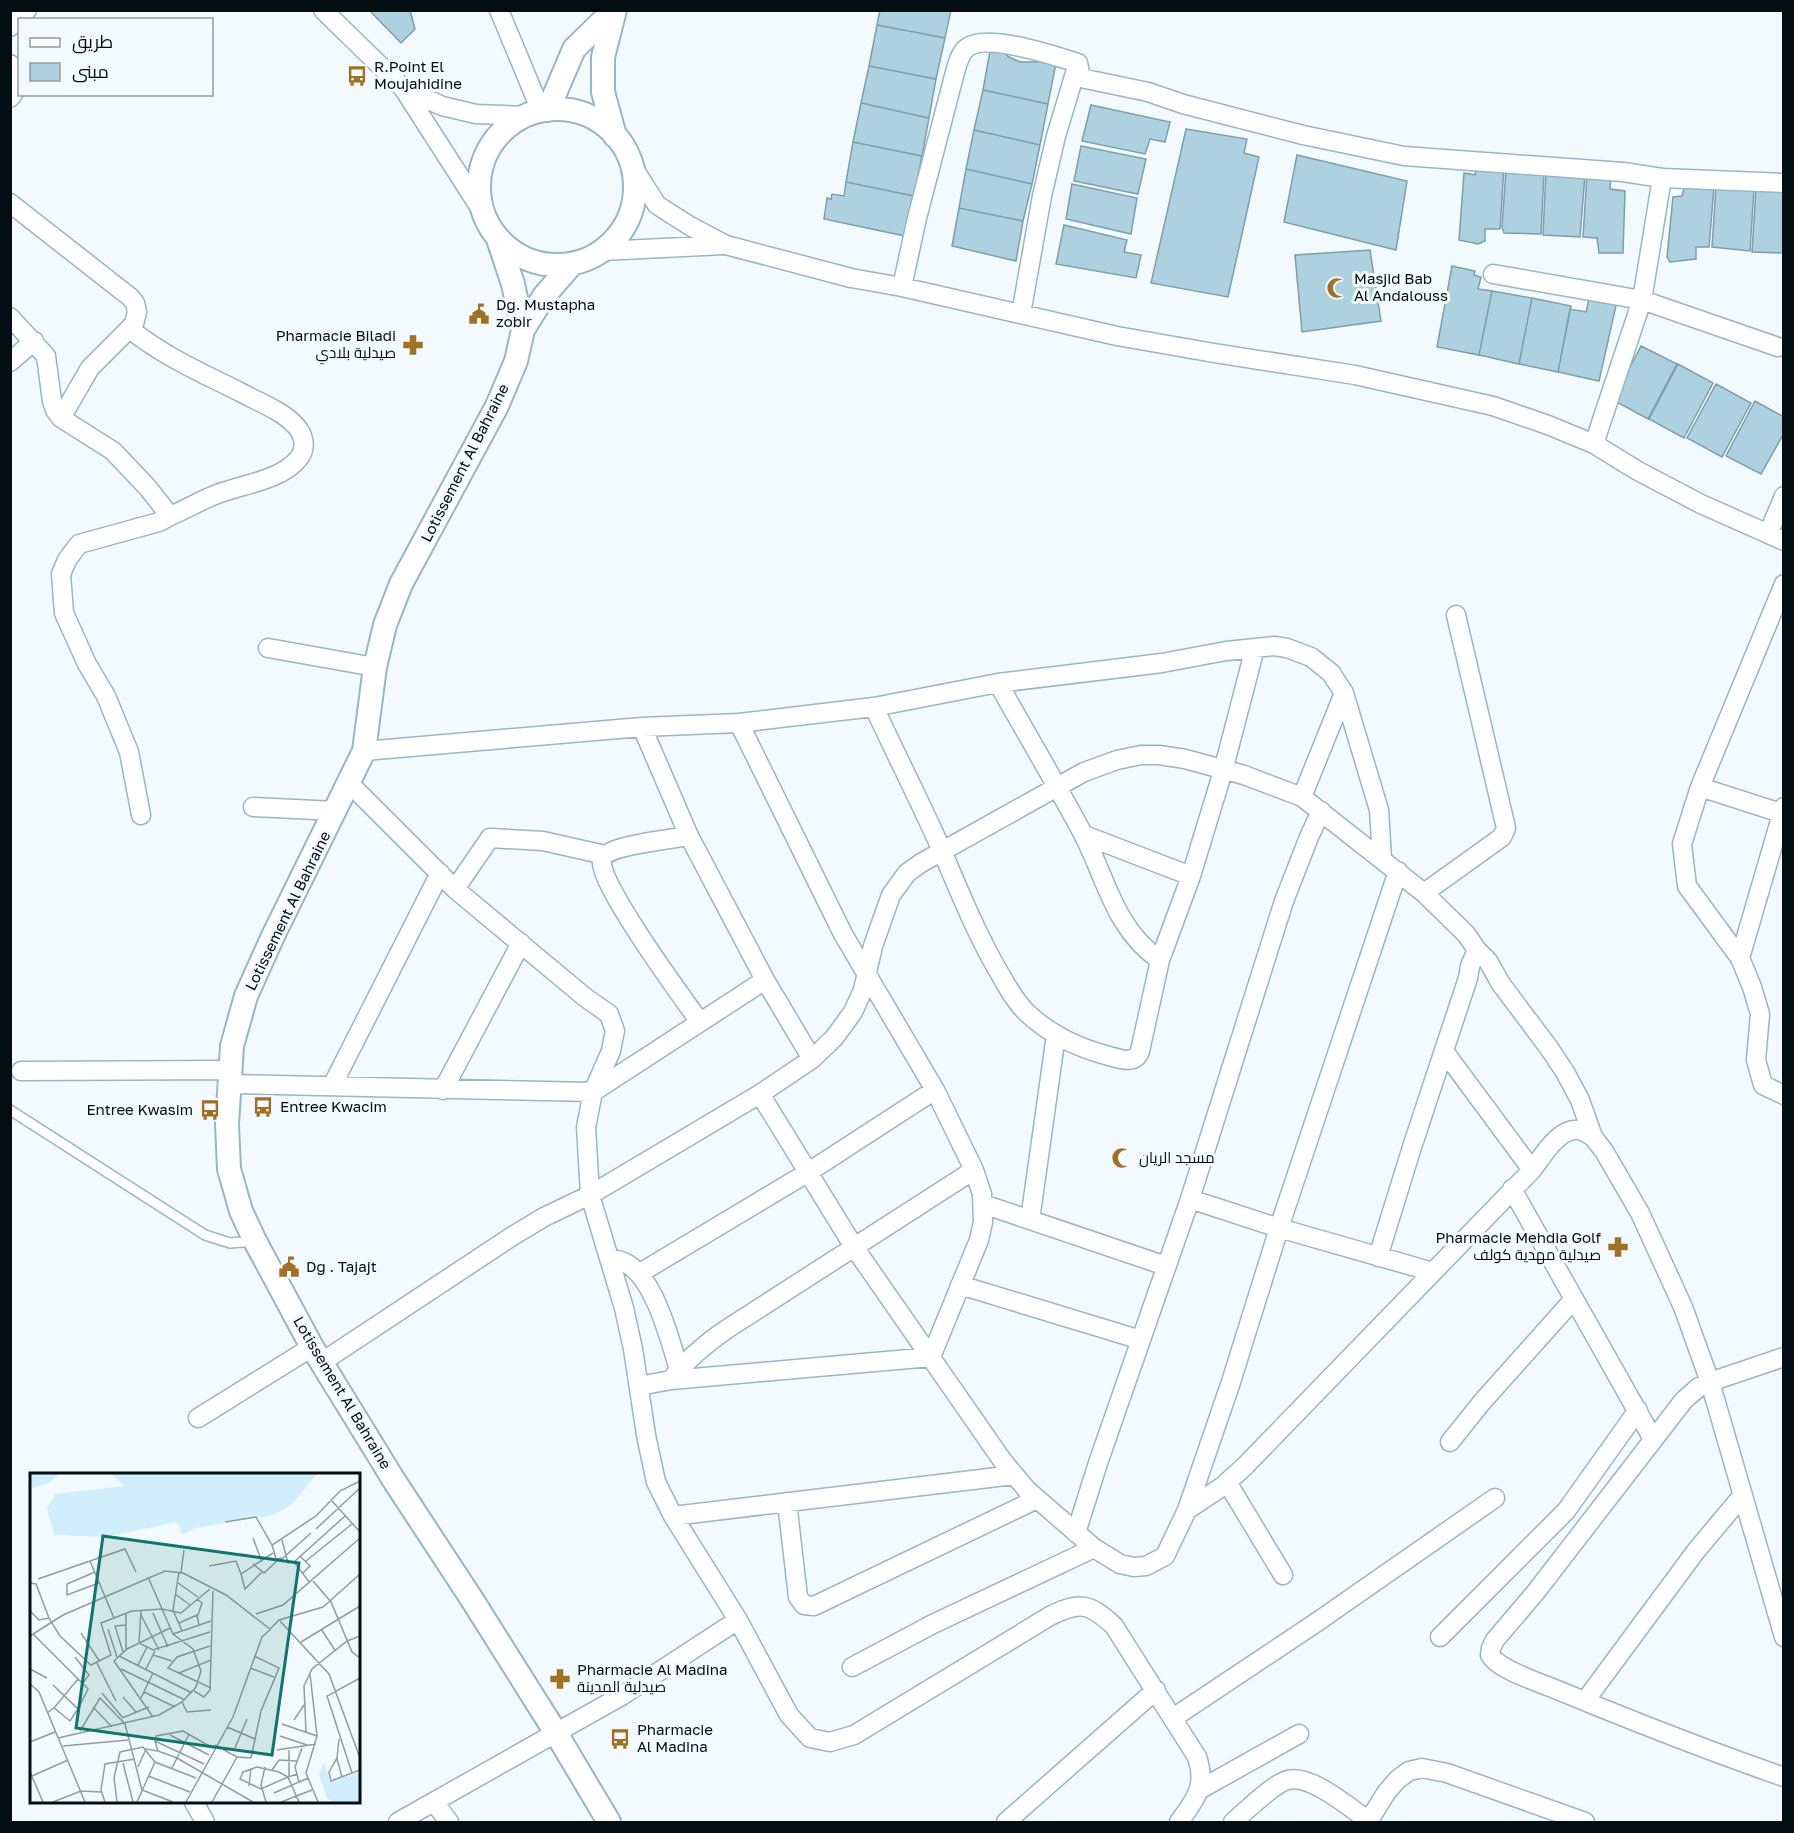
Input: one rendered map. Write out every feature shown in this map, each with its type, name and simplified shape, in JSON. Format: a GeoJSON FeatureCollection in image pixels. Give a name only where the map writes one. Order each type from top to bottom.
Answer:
{"type":"FeatureCollection","features":[{"type":"Feature","properties":{"kind":"street"},"geometry":{"type":"LineString","coordinates":[[322,10],[403,88],[498,239],[524,259],[556,266],[588,259],[602,251],[624,227],[631,212],[634,188],[631,164]]}},
{"type":"Feature","properties":{"kind":"street"},"geometry":{"type":"LineString","coordinates":[[500,10],[538,112]]}},
{"type":"Feature","properties":{"kind":"street"},"geometry":{"type":"LineString","coordinates":[[482,211],[479,178],[489,148],[505,129],[538,112],[574,49],[615,10]]}},
{"type":"Feature","properties":{"kind":"street"},"geometry":{"type":"LineString","coordinates":[[615,10],[603,57],[603,92],[615,136]]}},
{"type":"Feature","properties":{"kind":"street"},"geometry":{"type":"LineString","coordinates":[[902,287],[917,218],[954,76],[960,56],[967,47],[982,42],[1014,45],[1078,63]]}},
{"type":"Feature","properties":{"kind":"street"},"geometry":{"type":"LineString","coordinates":[[1078,63],[1081,78],[1148,92],[1183,104],[1303,135],[1404,156],[1623,172],[1662,178],[1784,183]]}},
{"type":"Feature","properties":{"kind":"street"},"geometry":{"type":"LineString","coordinates":[[1021,314],[1053,146],[1078,63]]}},
{"type":"Feature","properties":{"kind":"street"},"geometry":{"type":"LineString","coordinates":[[10,64],[18,81],[17,91],[10,99]]}},
{"type":"Feature","properties":{"kind":"street"},"geometry":{"type":"LineString","coordinates":[[403,88],[442,106],[476,114],[574,111],[589,116],[615,136],[657,205],[690,226],[726,244],[852,278],[902,287],[1118,336],[1355,375],[1493,406],[1594,444],[1638,471],[1701,504],[1776,537],[1784,496]]}},
{"type":"Feature","properties":{"kind":"street"},"geometry":{"type":"LineString","coordinates":[[1594,444],[1641,300],[1662,178]]}},
{"type":"Feature","properties":{"kind":"street"},"geometry":{"type":"LineString","coordinates":[[10,203],[135,303],[137,312],[134,324],[90,368],[61,418]]}},
{"type":"Feature","properties":{"kind":"street","name":"Lotissement Al Bahraine"},"geometry":{"type":"LineString","coordinates":[[498,239],[513,284],[523,330]]}},
{"type":"Feature","properties":{"kind":"street"},"geometry":{"type":"LineString","coordinates":[[602,251],[726,244]]}},
{"type":"Feature","properties":{"kind":"street","name":"Lotissement Al Bahraine"},"geometry":{"type":"LineString","coordinates":[[572,264],[544,296],[523,330],[516,361],[497,406],[401,584],[385,625],[375,667],[364,751],[246,996],[232,1046],[227,1124],[229,1169],[242,1211],[255,1241],[317,1354],[395,1482],[556,1733],[609,1822]]}},
{"type":"Feature","properties":{"kind":"street"},"geometry":{"type":"LineString","coordinates":[[1492,274],[1641,300],[1778,347]]}},
{"type":"Feature","properties":{"kind":"street"},"geometry":{"type":"LineString","coordinates":[[10,317],[46,356],[52,401],[61,418],[113,451],[170,516]]}},
{"type":"Feature","properties":{"kind":"street"},"geometry":{"type":"LineString","coordinates":[[130,329],[171,358],[281,414],[296,426],[303,437],[304,445],[299,458],[274,476],[220,493],[159,522],[79,544],[67,560],[61,574],[64,613],[87,664],[106,696],[129,752],[141,815]]}},
{"type":"Feature","properties":{"kind":"street"},"geometry":{"type":"LineString","coordinates":[[10,362],[34,341]]}},
{"type":"Feature","properties":{"kind":"street"},"geometry":{"type":"LineString","coordinates":[[1784,584],[1700,787],[1682,844],[1687,885],[1740,958],[1752,987],[1760,1014],[1756,1060],[1763,1085],[1784,1095]]}},
{"type":"Feature","properties":{"kind":"street"},"geometry":{"type":"LineString","coordinates":[[1424,893],[1502,837],[1506,828],[1456,615]]}},
{"type":"Feature","properties":{"kind":"street"},"geometry":{"type":"LineString","coordinates":[[364,751],[642,727],[739,723],[873,707],[998,683],[1162,663],[1226,651],[1274,646],[1311,657],[1331,673],[1344,693],[1379,810],[1382,858]]}},
{"type":"Feature","properties":{"kind":"street"},"geometry":{"type":"LineString","coordinates":[[268,648],[375,667]]}},
{"type":"Feature","properties":{"kind":"street"},"geometry":{"type":"LineString","coordinates":[[873,707],[942,850],[959,895],[1014,998],[1025,1011],[1056,1035],[1113,1058],[1128,1060],[1136,1057],[1140,1051],[1160,960],[1191,876],[1223,771],[1255,648]]}},
{"type":"Feature","properties":{"kind":"street"},"geometry":{"type":"LineString","coordinates":[[998,683],[1084,835],[1099,874],[1128,929],[1149,953],[1160,960]]}},
{"type":"Feature","properties":{"kind":"street"},"geometry":{"type":"LineString","coordinates":[[1302,796],[1344,693]]}},
{"type":"Feature","properties":{"kind":"street"},"geometry":{"type":"LineString","coordinates":[[739,723],[766,774],[826,901],[935,1090],[974,1170],[983,1203],[983,1222],[979,1240],[931,1358]]}},
{"type":"Feature","properties":{"kind":"street"},"geometry":{"type":"LineString","coordinates":[[642,727],[689,836],[765,980],[812,1059]]}},
{"type":"Feature","properties":{"kind":"street"},"geometry":{"type":"LineString","coordinates":[[198,1418],[317,1354],[544,1217],[591,1195],[760,1094],[812,1059],[834,1038],[853,1012],[863,990],[881,919],[897,884],[921,863],[942,850],[1099,766],[1142,755],[1159,754],[1263,781],[1302,796],[1424,893],[1466,934],[1488,961],[1501,984],[1565,1072],[1580,1100],[1593,1137],[1604,1150],[1640,1214],[1683,1307],[1710,1382],[1784,1637]]}},
{"type":"Feature","properties":{"kind":"street"},"geometry":{"type":"LineString","coordinates":[[349,783],[455,888],[586,998],[609,1014],[615,1031],[611,1051],[593,1092],[586,1126],[591,1195],[624,1308],[651,1462],[662,1496],[672,1516],[738,1620],[789,1715],[810,1738],[820,1741],[839,1740],[854,1734],[1050,1616],[1078,1605],[1098,1611],[1114,1626],[1197,1757],[1202,1777],[1199,1790],[1179,1822]]}},
{"type":"Feature","properties":{"kind":"street"},"geometry":{"type":"LineString","coordinates":[[1700,787],[1783,811],[1740,958]]}},
{"type":"Feature","properties":{"kind":"street"},"geometry":{"type":"LineString","coordinates":[[253,807],[336,811]]}},
{"type":"Feature","properties":{"kind":"street"},"geometry":{"type":"LineString","coordinates":[[1076,1533],[1190,1199],[1284,902],[1321,811]]}},
{"type":"Feature","properties":{"kind":"street"},"geometry":{"type":"LineString","coordinates":[[1084,835],[1191,876]]}},
{"type":"Feature","properties":{"kind":"street"},"geometry":{"type":"LineString","coordinates":[[689,836],[617,849],[605,855],[602,859],[602,868],[609,885],[640,935],[700,1022]]}},
{"type":"Feature","properties":{"kind":"street"},"geometry":{"type":"LineString","coordinates":[[455,888],[490,838],[543,841],[605,855]]}},
{"type":"Feature","properties":{"kind":"street"},"geometry":{"type":"LineString","coordinates":[[760,1094],[854,1247],[1014,1475],[1037,1499],[1094,1548],[1120,1564],[1134,1567],[1146,1566],[1165,1557],[1187,1510],[1398,871]]}},
{"type":"Feature","properties":{"kind":"street"},"geometry":{"type":"LineString","coordinates":[[332,1086],[440,873]]}},
{"type":"Feature","properties":{"kind":"street"},"geometry":{"type":"LineString","coordinates":[[443,1090],[521,943]]}},
{"type":"Feature","properties":{"kind":"street"},"geometry":{"type":"LineString","coordinates":[[1378,1257],[1477,950]]}},
{"type":"Feature","properties":{"kind":"street"},"geometry":{"type":"LineString","coordinates":[[21,1071],[230,1077],[332,1086],[593,1092],[765,980]]}},
{"type":"Feature","properties":{"kind":"street"},"geometry":{"type":"LineString","coordinates":[[1030,1220],[1056,1035]]}},
{"type":"Feature","properties":{"kind":"street"},"geometry":{"type":"LineString","coordinates":[[1444,1051],[1532,1170]]}},
{"type":"Feature","properties":{"kind":"street"},"geometry":{"type":"LineString","coordinates":[[640,1273],[807,1173],[935,1090]]}},
{"type":"Feature","properties":{"kind":"street"},"geometry":{"type":"LineString","coordinates":[[1187,1510],[1227,1482],[1245,1466],[1532,1170],[1565,1133],[1579,1130],[1593,1137]]}},
{"type":"Feature","properties":{"kind":"street"},"geometry":{"type":"LineString","coordinates":[[675,1375],[711,1340],[974,1170]]}},
{"type":"Feature","properties":{"kind":"street"},"geometry":{"type":"LineString","coordinates":[[1512,1189],[1653,1439]]}},
{"type":"Feature","properties":{"kind":"street"},"geometry":{"type":"LineString","coordinates":[[1190,1199],[1279,1228],[1433,1272]]}},
{"type":"Feature","properties":{"kind":"street"},"geometry":{"type":"LineString","coordinates":[[983,1203],[1166,1266]]}},
{"type":"Feature","properties":{"kind":"street"},"geometry":{"type":"LineString","coordinates":[[610,1260],[616,1259],[628,1263],[640,1273],[664,1322],[675,1375]]}},
{"type":"Feature","properties":{"kind":"street"},"geometry":{"type":"LineString","coordinates":[[960,1285],[1141,1340]]}},
{"type":"Feature","properties":{"kind":"street"},"geometry":{"type":"LineString","coordinates":[[1450,1442],[1482,1402],[1574,1299]]}},
{"type":"Feature","properties":{"kind":"street"},"geometry":{"type":"LineString","coordinates":[[1784,1357],[1710,1382],[1699,1387],[1684,1400],[1491,1648],[1490,1655],[1495,1661],[1585,1701],[1698,1747],[1784,1777]]}},
{"type":"Feature","properties":{"kind":"street"},"geometry":{"type":"LineString","coordinates":[[639,1386],[675,1375],[931,1358]]}},
{"type":"Feature","properties":{"kind":"street"},"geometry":{"type":"LineString","coordinates":[[1440,1637],[1566,1511],[1638,1410]]}},
{"type":"Feature","properties":{"kind":"street"},"geometry":{"type":"LineString","coordinates":[[672,1516],[1014,1475]]}},
{"type":"Feature","properties":{"kind":"street"},"geometry":{"type":"LineString","coordinates":[[1227,1482],[1284,1575]]}},
{"type":"Feature","properties":{"kind":"street"},"geometry":{"type":"LineString","coordinates":[[1585,1701],[1696,1551],[1742,1496]]}},
{"type":"Feature","properties":{"kind":"street"},"geometry":{"type":"LineString","coordinates":[[1173,1718],[1317,1622],[1495,1498]]}},
{"type":"Feature","properties":{"kind":"street"},"geometry":{"type":"LineString","coordinates":[[787,1502],[798,1597],[804,1605],[814,1606],[1037,1499]]}},
{"type":"Feature","properties":{"kind":"street"},"geometry":{"type":"LineString","coordinates":[[852,1667],[933,1624],[1094,1548]]}},
{"type":"Feature","properties":{"kind":"street"},"geometry":{"type":"LineString","coordinates":[[398,1822],[632,1689],[738,1620]]}},
{"type":"Feature","properties":{"kind":"street"},"geometry":{"type":"LineString","coordinates":[[1006,1822],[1156,1690]]}},
{"type":"Feature","properties":{"kind":"street"},"geometry":{"type":"LineString","coordinates":[[1199,1790],[1299,1734]]}},
{"type":"Feature","properties":{"kind":"street"},"geometry":{"type":"LineString","coordinates":[[1233,1822],[1276,1786],[1288,1780],[1309,1781],[1368,1822],[1397,1780],[1409,1771],[1422,1768],[1447,1773],[1585,1822]]}},
{"type":"Feature","properties":{"kind":"street"},"geometry":{"type":"LineString","coordinates":[[434,1802],[449,1822]]}},
{"type":"Feature","properties":{"kind":"street"},"geometry":{"type":"LineString","coordinates":[[195,1803],[205,1822]]}},
{"type":"Feature","properties":{"kind":"lane"},"geometry":{"type":"LineString","coordinates":[[10,1110],[205,1234],[230,1243],[255,1241]]}},
{"type":"Feature","properties":{"kind":"building"},"geometry":{"type":"Polygon","coordinates":[[[369,10],[410,10],[415,29],[401,43],[369,10]]]}},
{"type":"Feature","properties":{"kind":"building"},"geometry":{"type":"Polygon","coordinates":[[[880,10],[951,10],[945,38],[877,25],[880,10]]]}},
{"type":"Feature","properties":{"kind":"building"},"geometry":{"type":"Polygon","coordinates":[[[877,25],[945,38],[936,79],[869,66],[877,25]]]}},
{"type":"Feature","properties":{"kind":"building"},"geometry":{"type":"Polygon","coordinates":[[[990,51],[1003,52],[1020,62],[1044,60],[1056,63],[1048,104],[983,90],[990,51]]]}},
{"type":"Feature","properties":{"kind":"building"},"geometry":{"type":"Polygon","coordinates":[[[869,66],[936,79],[929,118],[861,103],[869,66]]]}},
{"type":"Feature","properties":{"kind":"building"},"geometry":{"type":"Polygon","coordinates":[[[983,90],[1048,104],[1040,145],[974,130],[983,90]]]}},
{"type":"Feature","properties":{"kind":"building"},"geometry":{"type":"Polygon","coordinates":[[[861,103],[929,118],[922,156],[853,142],[861,103]]]}},
{"type":"Feature","properties":{"kind":"building"},"geometry":{"type":"Polygon","coordinates":[[[1091,105],[1170,122],[1165,142],[1150,139],[1145,154],[1082,141],[1091,105]]]}},
{"type":"Feature","properties":{"kind":"building"},"geometry":{"type":"Polygon","coordinates":[[[1186,129],[1247,139],[1244,153],[1259,157],[1228,297],[1151,283],[1186,129]]]}},
{"type":"Feature","properties":{"kind":"building"},"geometry":{"type":"Polygon","coordinates":[[[974,130],[1040,145],[1032,184],[966,169],[974,130]]]}},
{"type":"Feature","properties":{"kind":"building"},"geometry":{"type":"Polygon","coordinates":[[[853,142],[922,156],[914,196],[846,182],[853,142]]]}},
{"type":"Feature","properties":{"kind":"building"},"geometry":{"type":"Polygon","coordinates":[[[1081,146],[1146,159],[1138,194],[1074,181],[1081,146]]]}},
{"type":"Feature","properties":{"kind":"building"},"geometry":{"type":"Polygon","coordinates":[[[1297,155],[1407,181],[1396,250],[1284,222],[1297,155]]]}},
{"type":"Feature","properties":{"kind":"building"},"geometry":{"type":"Polygon","coordinates":[[[1477,165],[1504,168],[1500,229],[1485,229],[1485,241],[1478,244],[1459,240],[1464,173],[1475,175],[1477,165]]]}},
{"type":"Feature","properties":{"kind":"building"},"geometry":{"type":"Polygon","coordinates":[[[966,169],[1032,184],[1023,221],[959,208],[966,169]]]}},
{"type":"Feature","properties":{"kind":"building"},"geometry":{"type":"Polygon","coordinates":[[[1506,170],[1544,172],[1541,234],[1504,233],[1502,227],[1506,170]]]}},
{"type":"Feature","properties":{"kind":"building"},"geometry":{"type":"Polygon","coordinates":[[[1546,171],[1585,175],[1580,237],[1543,235],[1546,171]]]}},
{"type":"Feature","properties":{"kind":"building"},"geometry":{"type":"Polygon","coordinates":[[[1587,174],[1611,176],[1610,189],[1625,191],[1623,253],[1599,253],[1597,238],[1583,237],[1587,174]]]}},
{"type":"Feature","properties":{"kind":"building"},"geometry":{"type":"Polygon","coordinates":[[[846,182],[914,196],[905,236],[824,219],[827,198],[831,199],[832,194],[844,196],[846,182]]]}},
{"type":"Feature","properties":{"kind":"building"},"geometry":{"type":"Polygon","coordinates":[[[1072,184],[1137,198],[1131,234],[1066,219],[1072,184]]]}},
{"type":"Feature","properties":{"kind":"building"},"geometry":{"type":"Polygon","coordinates":[[[1685,184],[1714,187],[1709,247],[1696,247],[1696,259],[1670,262],[1667,257],[1673,197],[1682,196],[1685,184]]]}},
{"type":"Feature","properties":{"kind":"building"},"geometry":{"type":"Polygon","coordinates":[[[1716,186],[1754,189],[1750,251],[1712,247],[1716,186]]]}},
{"type":"Feature","properties":{"kind":"building"},"geometry":{"type":"Polygon","coordinates":[[[1756,189],[1784,190],[1784,253],[1752,252],[1756,189]]]}},
{"type":"Feature","properties":{"kind":"building"},"geometry":{"type":"Polygon","coordinates":[[[959,208],[1023,221],[1016,261],[952,246],[959,208]]]}},
{"type":"Feature","properties":{"kind":"building"},"geometry":{"type":"Polygon","coordinates":[[[1064,225],[1127,240],[1124,252],[1141,255],[1136,278],[1056,264],[1064,225]]]}},
{"type":"Feature","properties":{"kind":"building","name":"Masjid Bab Al Andalouss"},"geometry":{"type":"Polygon","coordinates":[[[1370,250],[1381,321],[1302,332],[1295,255],[1370,250]]]}},
{"type":"Feature","properties":{"kind":"building"},"geometry":{"type":"Polygon","coordinates":[[[1452,266],[1475,271],[1474,275],[1481,277],[1478,289],[1492,291],[1479,355],[1437,347],[1452,266]]]}},
{"type":"Feature","properties":{"kind":"building"},"geometry":{"type":"Polygon","coordinates":[[[1492,291],[1532,298],[1519,364],[1479,355],[1492,291]]]}},
{"type":"Feature","properties":{"kind":"building"},"geometry":{"type":"Polygon","coordinates":[[[1532,298],[1571,306],[1558,372],[1519,364],[1532,298]]]}},
{"type":"Feature","properties":{"kind":"building"},"geometry":{"type":"Polygon","coordinates":[[[1589,299],[1617,301],[1599,381],[1558,372],[1570,309],[1586,312],[1589,299]]]}},
{"type":"Feature","properties":{"kind":"building"},"geometry":{"type":"Polygon","coordinates":[[[1641,346],[1677,364],[1648,419],[1613,400],[1641,346]]]}},
{"type":"Feature","properties":{"kind":"building"},"geometry":{"type":"Polygon","coordinates":[[[1678,364],[1713,383],[1684,438],[1649,419],[1678,364]]]}},
{"type":"Feature","properties":{"kind":"building"},"geometry":{"type":"Polygon","coordinates":[[[1716,384],[1751,403],[1722,457],[1687,438],[1716,384]]]}},
{"type":"Feature","properties":{"kind":"building"},"geometry":{"type":"Polygon","coordinates":[[[1755,401],[1784,417],[1784,433],[1761,474],[1726,456],[1755,401]]]}},
{"type":"Feature","properties":{"kind":"place","name":"R.Point El Moujahidine"},"geometry":{"type":"Point","coordinates":[357,76]}},
{"type":"Feature","properties":{"kind":"place","name":"Masjid Bab Al Andalouss"},"geometry":{"type":"Point","coordinates":[1337,288]}},
{"type":"Feature","properties":{"kind":"place","name":"Dg. Mustapha zobir"},"geometry":{"type":"Point","coordinates":[479,314]}},
{"type":"Feature","properties":{"kind":"place","name":"Pharmacie Biladi صيدلية بلادي"},"geometry":{"type":"Point","coordinates":[413,345]}},
{"type":"Feature","properties":{"kind":"place","name":"Entree Kwacim"},"geometry":{"type":"Point","coordinates":[263,1107]}},
{"type":"Feature","properties":{"kind":"place","name":"Entree Kwasim"},"geometry":{"type":"Point","coordinates":[210,1110]}},
{"type":"Feature","properties":{"kind":"place","name":"مسجد الريان"},"geometry":{"type":"Point","coordinates":[1122,1158]}},
{"type":"Feature","properties":{"kind":"place","name":"Pharmacie Mehdia Golf صيدلية مهدية كولف"},"geometry":{"type":"Point","coordinates":[1618,1247]}},
{"type":"Feature","properties":{"kind":"place","name":"Dg . Tajajt"},"geometry":{"type":"Point","coordinates":[289,1267]}},
{"type":"Feature","properties":{"kind":"place","name":"Pharmacie Al Madina صيدلية المدينة"},"geometry":{"type":"Point","coordinates":[560,1679]}},
{"type":"Feature","properties":{"kind":"place","name":"Pharmacie Al Madina"},"geometry":{"type":"Point","coordinates":[620,1739]}}]}
